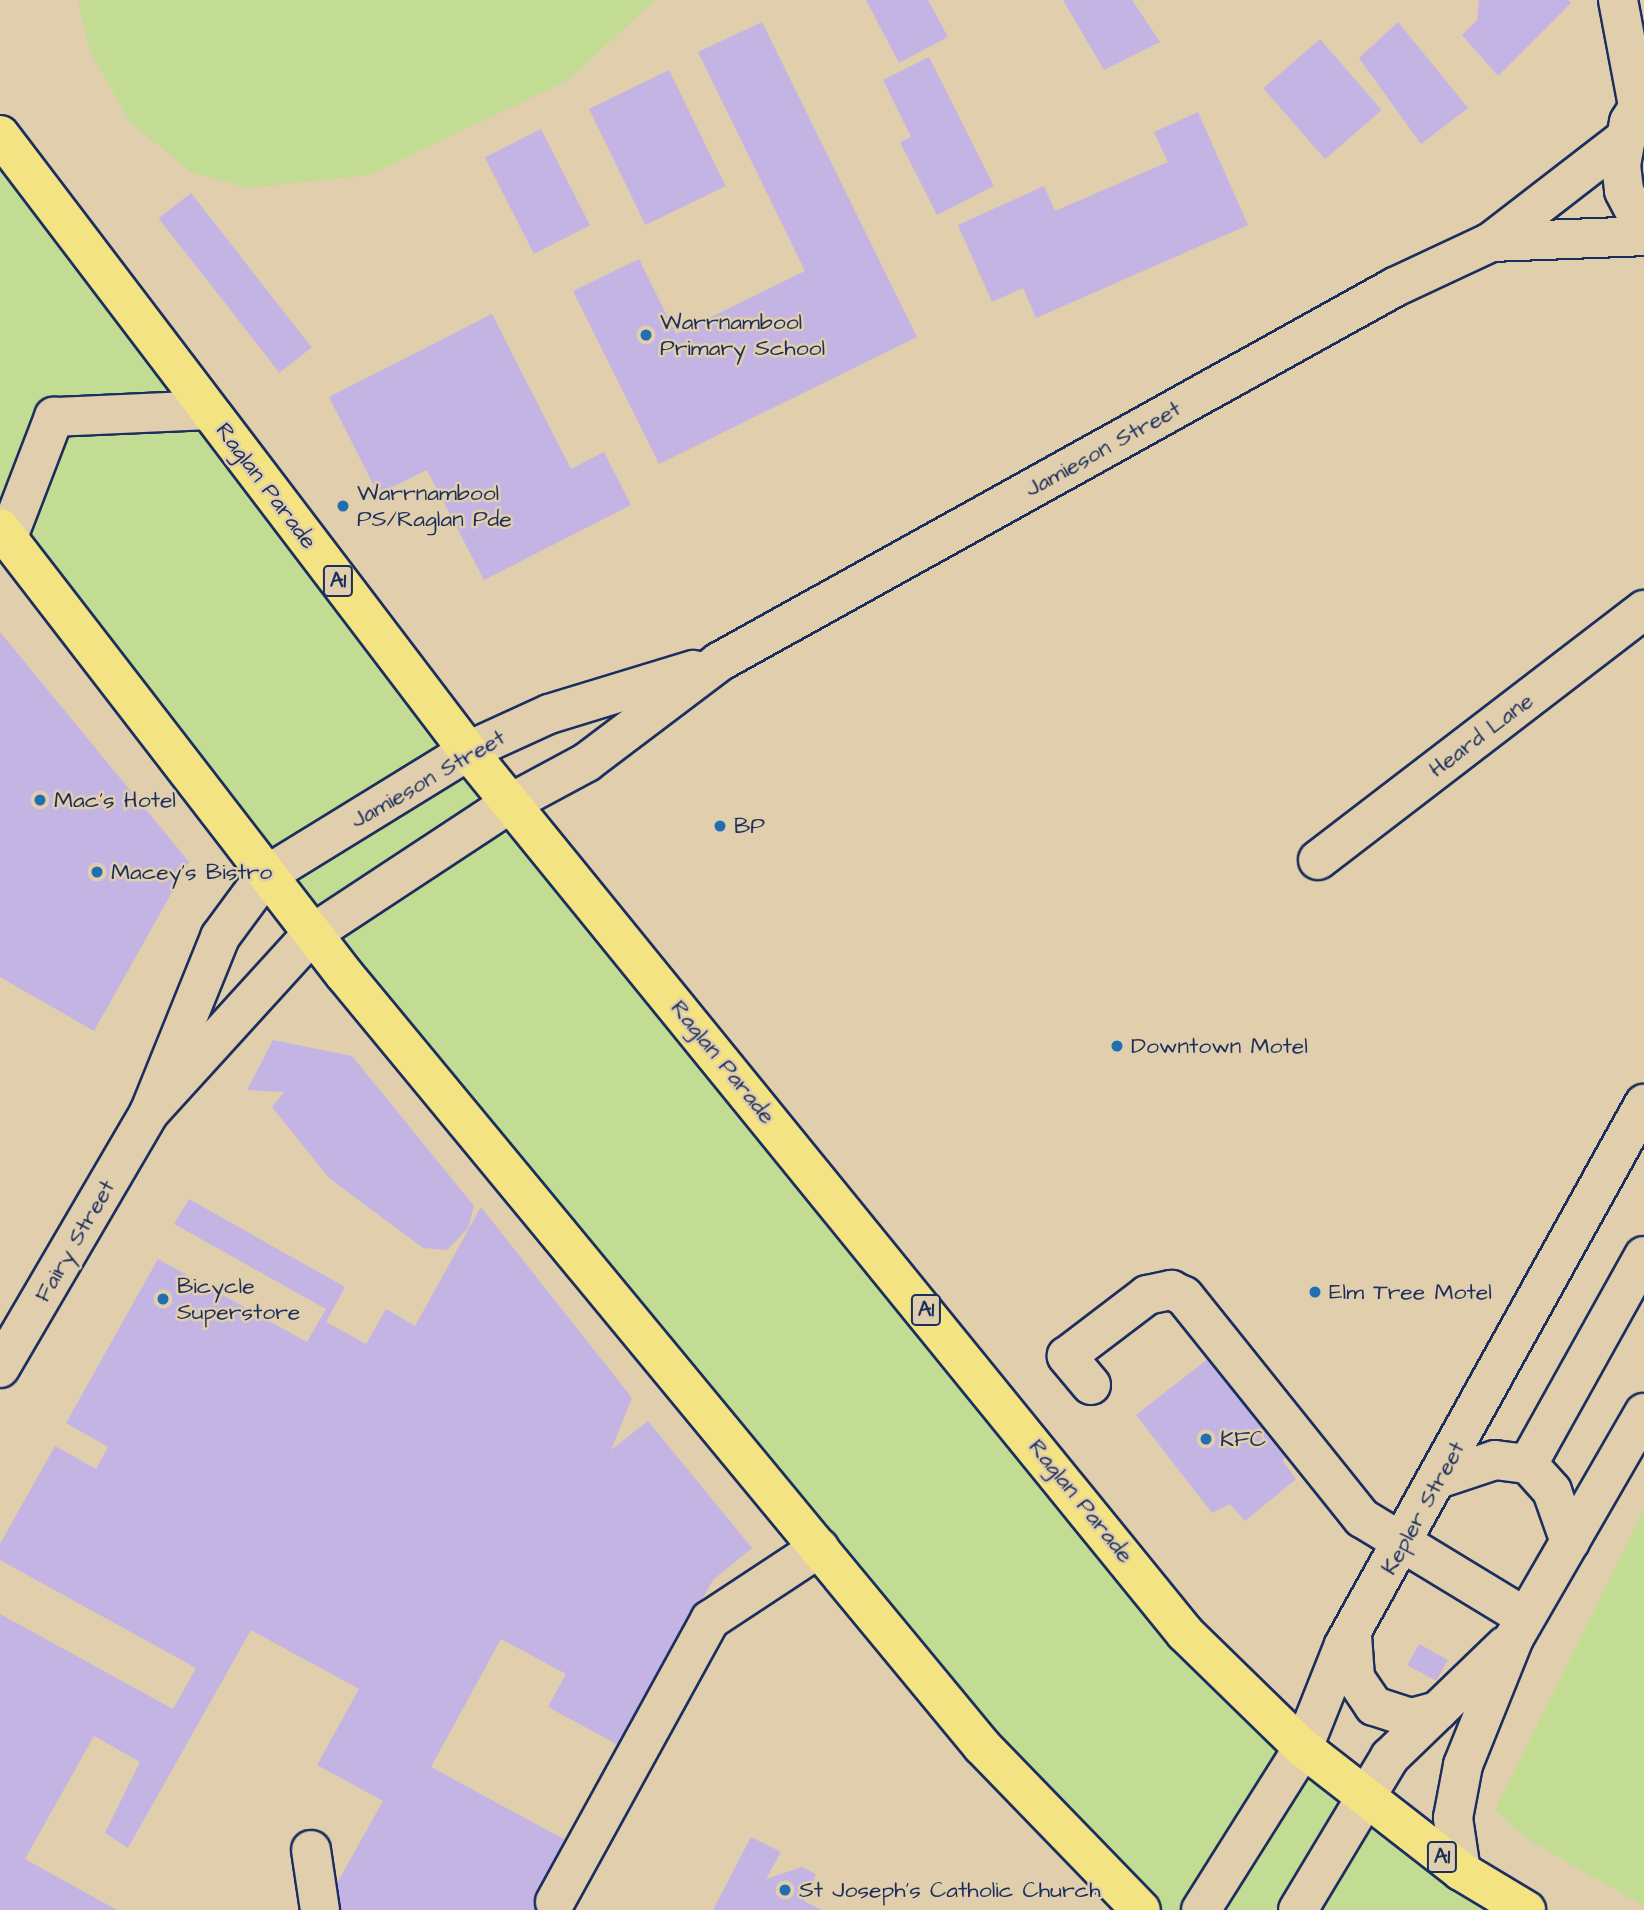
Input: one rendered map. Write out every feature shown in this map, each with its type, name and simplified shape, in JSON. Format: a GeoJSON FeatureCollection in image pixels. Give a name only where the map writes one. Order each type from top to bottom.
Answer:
{"type":"FeatureCollection","features":[{"type":"Feature","properties":{"kind":"highway","name":"Raglan Parade"},"geometry":{"type":"LineString","coordinates":[[0,135],[468,751],[1185,1633],[1303,1748],[1461,1871],[1526,1910]]}},
{"type":"Feature","properties":{"kind":"highway"},"geometry":{"type":"LineString","coordinates":[[4,532],[265,876],[818,1548],[982,1746],[1141,1910]]}},
{"type":"Feature","properties":{"kind":"street"},"geometry":{"type":"LineString","coordinates":[[1618,0],[1641,102],[1623,141],[1624,191],[1644,229]]}},
{"type":"Feature","properties":{"kind":"street","name":"Jamieson Street"},"geometry":{"type":"LineString","coordinates":[[312,934],[511,803],[587,762],[719,662],[1395,287],[1491,242],[1623,141]]}},
{"type":"Feature","properties":{"kind":"street","name":"Jamieson Street"},"geometry":{"type":"LineString","coordinates":[[1491,242],[1644,236]]}},
{"type":"Feature","properties":{"kind":"street"},"geometry":{"type":"LineString","coordinates":[[4,532],[54,417],[208,410]]}},
{"type":"Feature","properties":{"kind":"street","name":"Heard Lane"},"geometry":{"type":"LineString","coordinates":[[1318,860],[1644,610]]}},
{"type":"Feature","properties":{"kind":"street","name":"Jamieson Street"},"geometry":{"type":"LineString","coordinates":[[265,876],[468,751],[549,714],[719,662]]}},
{"type":"Feature","properties":{"kind":"street","name":"Fairy Street"},"geometry":{"type":"LineString","coordinates":[[0,1368],[149,1113],[220,937],[265,876]]}},
{"type":"Feature","properties":{"kind":"street","name":"Fairy Street"},"geometry":{"type":"LineString","coordinates":[[149,1113],[312,934]]}},
{"type":"Feature","properties":{"kind":"street","name":"Kepler Street"},"geometry":{"type":"LineString","coordinates":[[1201,1910],[1303,1748],[1352,1634],[1441,1478],[1644,1104]]}},
{"type":"Feature","properties":{"kind":"street"},"geometry":{"type":"LineString","coordinates":[[1528,1464],[1644,1256]]}},
{"type":"Feature","properties":{"kind":"street"},"geometry":{"type":"LineString","coordinates":[[1091,1385],[1067,1356],[1147,1295],[1171,1290],[1184,1296],[1232,1349],[1318,1469],[1362,1518],[1520,1627]]}},
{"type":"Feature","properties":{"kind":"street"},"geometry":{"type":"LineString","coordinates":[[1461,1871],[1453,1800],[1520,1627],[1644,1413]]}},
{"type":"Feature","properties":{"kind":"street"},"geometry":{"type":"LineString","coordinates":[[1441,1478],[1495,1460],[1528,1464],[1552,1491],[1570,1542]]}},
{"type":"Feature","properties":{"kind":"street"},"geometry":{"type":"LineString","coordinates":[[555,1902],[710,1620],[818,1548]]}},
{"type":"Feature","properties":{"kind":"street"},"geometry":{"type":"LineString","coordinates":[[1298,1910],[1363,1795],[1437,1710],[1520,1627]]}},
{"type":"Feature","properties":{"kind":"street"},"geometry":{"type":"LineString","coordinates":[[1352,1634],[1355,1678],[1374,1706],[1411,1718],[1437,1710]]}},
{"type":"Feature","properties":{"kind":"street"},"geometry":{"type":"LineString","coordinates":[[311,1850],[320,1910]]}},
{"type":"Feature","properties":{"kind":"green space"},"geometry":{"type":"Polygon","coordinates":[[[78,0],[655,0],[568,80],[370,175],[249,188],[192,173],[129,121],[89,49],[78,0]]]}},
{"type":"Feature","properties":{"kind":"green space"},"geometry":{"type":"Polygon","coordinates":[[[0,135],[1185,1633],[1526,1910],[1141,1910],[0,528],[0,135]]]}},
{"type":"Feature","properties":{"kind":"green space"},"geometry":{"type":"Polygon","coordinates":[[[1644,1509],[1644,1906],[1527,1839],[1495,1810],[1644,1509]]]}},
{"type":"Feature","properties":{"kind":"building"},"geometry":{"type":"Polygon","coordinates":[[[866,0],[928,0],[948,37],[899,63],[866,0]]]}},
{"type":"Feature","properties":{"kind":"building"},"geometry":{"type":"Polygon","coordinates":[[[1063,0],[1132,0],[1160,42],[1104,70],[1063,0]]]}},
{"type":"Feature","properties":{"kind":"building"},"geometry":{"type":"Polygon","coordinates":[[[1479,0],[1568,0],[1571,3],[1498,76],[1462,35],[1477,20],[1479,0]]]}},
{"type":"Feature","properties":{"kind":"building","name":"Warrnambool Primary School"},"geometry":{"type":"Polygon","coordinates":[[[762,22],[917,337],[659,464],[573,291],[639,259],[676,334],[805,271],[698,52],[762,22]]]}},
{"type":"Feature","properties":{"kind":"building"},"geometry":{"type":"Polygon","coordinates":[[[1398,22],[1468,108],[1421,144],[1359,58],[1398,22]]]}},
{"type":"Feature","properties":{"kind":"building"},"geometry":{"type":"Polygon","coordinates":[[[1320,39],[1382,110],[1325,159],[1263,88],[1320,39]]]}},
{"type":"Feature","properties":{"kind":"building"},"geometry":{"type":"Polygon","coordinates":[[[929,57],[994,186],[937,215],[900,142],[911,137],[883,80],[929,57]]]}},
{"type":"Feature","properties":{"kind":"building"},"geometry":{"type":"Polygon","coordinates":[[[669,70],[726,186],[646,225],[589,109],[669,70]]]}},
{"type":"Feature","properties":{"kind":"building"},"geometry":{"type":"Polygon","coordinates":[[[1198,112],[1248,225],[1036,318],[1023,288],[992,302],[958,225],[1044,186],[1055,211],[1168,162],[1154,132],[1198,112]]]}},
{"type":"Feature","properties":{"kind":"building"},"geometry":{"type":"Polygon","coordinates":[[[541,129],[590,225],[534,254],[485,158],[541,129]]]}},
{"type":"Feature","properties":{"kind":"building"},"geometry":{"type":"Polygon","coordinates":[[[191,193],[312,347],[279,373],[159,218],[191,193]]]}},
{"type":"Feature","properties":{"kind":"building"},"geometry":{"type":"Polygon","coordinates":[[[492,314],[571,469],[604,452],[631,505],[484,580],[427,470],[378,494],[329,397],[492,314]]]}},
{"type":"Feature","properties":{"kind":"building"},"geometry":{"type":"Polygon","coordinates":[[[0,632],[189,862],[94,1031],[0,977],[0,632]]]}},
{"type":"Feature","properties":{"kind":"building"},"geometry":{"type":"Polygon","coordinates":[[[273,1040],[352,1056],[474,1206],[468,1228],[447,1250],[423,1248],[329,1178],[272,1107],[284,1092],[247,1090],[273,1040]]]}},
{"type":"Feature","properties":{"kind":"building"},"geometry":{"type":"Polygon","coordinates":[[[189,1199],[345,1287],[326,1322],[366,1344],[386,1309],[415,1326],[481,1207],[632,1398],[611,1450],[648,1421],[752,1548],[713,1580],[618,1745],[548,1707],[566,1674],[501,1639],[431,1767],[571,1843],[537,1910],[339,1910],[326,1903],[383,1801],[317,1765],[359,1689],[251,1630],[128,1848],[105,1833],[140,1762],[94,1736],[25,1859],[117,1910],[0,1910],[0,1614],[173,1709],[196,1668],[0,1560],[0,1544],[55,1446],[96,1469],[108,1447],[66,1423],[158,1259],[307,1342],[326,1309],[174,1224],[189,1199]]]}},
{"type":"Feature","properties":{"kind":"building"},"geometry":{"type":"Polygon","coordinates":[[[1209,1358],[1290,1454],[1282,1460],[1296,1479],[1245,1521],[1230,1504],[1212,1513],[1136,1415],[1209,1358]]]}},
{"type":"Feature","properties":{"kind":"building"},"geometry":{"type":"Polygon","coordinates":[[[1419,1644],[1448,1660],[1436,1681],[1407,1665],[1419,1644]]]}},
{"type":"Feature","properties":{"kind":"building"},"geometry":{"type":"Polygon","coordinates":[[[751,1837],[781,1852],[766,1879],[802,1867],[816,1874],[804,1901],[822,1910],[713,1910],[751,1837]]]}},
{"type":"Feature","properties":{"kind":"place","name":"Warrnambool Primary School"},"geometry":{"type":"Point","coordinates":[646,335]}},
{"type":"Feature","properties":{"kind":"place","name":"Warrnambool PS/Raglan Pde"},"geometry":{"type":"Point","coordinates":[343,506]}},
{"type":"Feature","properties":{"kind":"place","name":"Mac's Hotel"},"geometry":{"type":"Point","coordinates":[40,800]}},
{"type":"Feature","properties":{"kind":"place","name":"BP"},"geometry":{"type":"Point","coordinates":[720,826]}},
{"type":"Feature","properties":{"kind":"place","name":"Macey's Bistro"},"geometry":{"type":"Point","coordinates":[97,872]}},
{"type":"Feature","properties":{"kind":"place","name":"Downtown Motel"},"geometry":{"type":"Point","coordinates":[1117,1046]}},
{"type":"Feature","properties":{"kind":"place","name":"Elm Tree Motel"},"geometry":{"type":"Point","coordinates":[1315,1292]}},
{"type":"Feature","properties":{"kind":"place","name":"Bicycle Superstore"},"geometry":{"type":"Point","coordinates":[163,1299]}},
{"type":"Feature","properties":{"kind":"place","name":"KFC"},"geometry":{"type":"Point","coordinates":[1206,1439]}},
{"type":"Feature","properties":{"kind":"place","name":"St Joseph's Catholic Church"},"geometry":{"type":"Point","coordinates":[785,1890]}}]}
